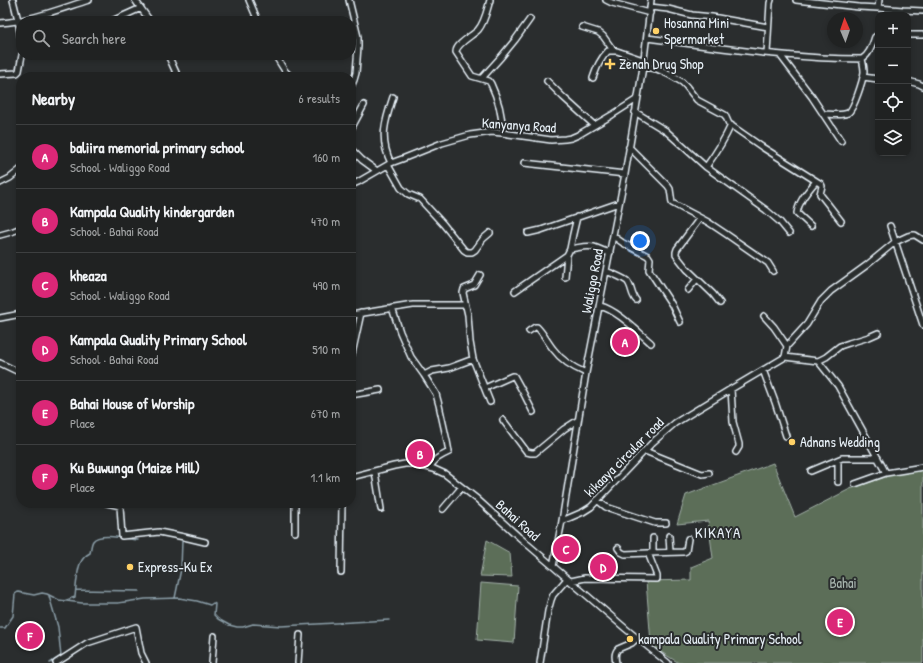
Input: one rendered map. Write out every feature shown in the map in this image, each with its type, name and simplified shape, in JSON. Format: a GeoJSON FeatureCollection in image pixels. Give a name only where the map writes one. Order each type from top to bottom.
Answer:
{"type":"FeatureCollection","features":[{"type":"Feature","properties":{"kind":"street"},"geometry":{"type":"LineString","coordinates":[[13,0],[17,16]]}},
{"type":"Feature","properties":{"kind":"street"},"geometry":{"type":"LineString","coordinates":[[35,16],[89,0]]}},
{"type":"Feature","properties":{"kind":"street"},"geometry":{"type":"LineString","coordinates":[[135,0],[147,16]]}},
{"type":"Feature","properties":{"kind":"street"},"geometry":{"type":"LineString","coordinates":[[249,0],[256,16]]}},
{"type":"Feature","properties":{"kind":"street"},"geometry":{"type":"LineString","coordinates":[[349,0],[353,16]]}},
{"type":"Feature","properties":{"kind":"street"},"geometry":{"type":"LineString","coordinates":[[490,0],[480,28],[471,37],[458,46],[456,50],[457,54],[472,76],[489,81],[493,88],[501,112],[502,133]]}},
{"type":"Feature","properties":{"kind":"street"},"geometry":{"type":"LineString","coordinates":[[606,0],[650,13]]}},
{"type":"Feature","properties":{"kind":"street","name":"Waliggo Road"},"geometry":{"type":"LineString","coordinates":[[553,566],[562,521],[586,373],[625,174],[644,60],[651,0]]}},
{"type":"Feature","properties":{"kind":"street"},"geometry":{"type":"LineString","coordinates":[[767,53],[771,0]]}},
{"type":"Feature","properties":{"kind":"street"},"geometry":{"type":"LineString","coordinates":[[796,0],[859,7],[923,11]]}},
{"type":"Feature","properties":{"kind":"street"},"geometry":{"type":"LineString","coordinates":[[878,8],[879,0]]}},
{"type":"Feature","properties":{"kind":"street"},"geometry":{"type":"LineString","coordinates":[[650,7],[768,27]]}},
{"type":"Feature","properties":{"kind":"street"},"geometry":{"type":"LineString","coordinates":[[124,16],[142,8]]}},
{"type":"Feature","properties":{"kind":"street"},"geometry":{"type":"LineString","coordinates":[[482,78],[516,40],[530,19]]}},
{"type":"Feature","properties":{"kind":"street"},"geometry":{"type":"LineString","coordinates":[[0,23],[16,20]]}},
{"type":"Feature","properties":{"kind":"street"},"geometry":{"type":"LineString","coordinates":[[582,27],[598,32],[603,36],[613,50]]}},
{"type":"Feature","properties":{"kind":"street"},"geometry":{"type":"LineString","coordinates":[[356,29],[358,37],[356,73]]}},
{"type":"Feature","properties":{"kind":"street"},"geometry":{"type":"LineString","coordinates":[[911,35],[923,34]]}},
{"type":"Feature","properties":{"kind":"street"},"geometry":{"type":"LineString","coordinates":[[647,38],[725,49],[799,57],[862,59],[870,51],[875,37]]}},
{"type":"Feature","properties":{"kind":"street"},"geometry":{"type":"LineString","coordinates":[[593,78],[602,57],[608,51],[613,50],[644,60]]}},
{"type":"Feature","properties":{"kind":"street"},"geometry":{"type":"LineString","coordinates":[[780,55],[812,97],[841,141]]}},
{"type":"Feature","properties":{"kind":"street"},"geometry":{"type":"LineString","coordinates":[[823,114],[842,114],[850,111],[861,87],[864,70],[862,59]]}},
{"type":"Feature","properties":{"kind":"street"},"geometry":{"type":"LineString","coordinates":[[20,72],[23,60]]}},
{"type":"Feature","properties":{"kind":"street"},"geometry":{"type":"LineString","coordinates":[[170,60],[176,72]]}},
{"type":"Feature","properties":{"kind":"street"},"geometry":{"type":"LineString","coordinates":[[278,60],[286,72]]}},
{"type":"Feature","properties":{"kind":"street"},"geometry":{"type":"LineString","coordinates":[[642,67],[657,69],[682,82],[698,100],[725,115],[730,125],[762,147],[816,180],[822,186],[820,194],[841,221]]}},
{"type":"Feature","properties":{"kind":"street"},"geometry":{"type":"LineString","coordinates":[[0,74],[16,73]]}},
{"type":"Feature","properties":{"kind":"street"},"geometry":{"type":"LineString","coordinates":[[863,77],[875,79]]}},
{"type":"Feature","properties":{"kind":"street"},"geometry":{"type":"LineString","coordinates":[[547,80],[563,97],[594,125]]}},
{"type":"Feature","properties":{"kind":"street"},"geometry":{"type":"LineString","coordinates":[[911,83],[923,86]]}},
{"type":"Feature","properties":{"kind":"street"},"geometry":{"type":"LineString","coordinates":[[393,97],[387,115],[385,133],[386,149],[390,164],[401,188],[408,194],[420,199],[467,252],[472,252],[490,233]]}},
{"type":"Feature","properties":{"kind":"street","name":"Kanyanya Road"},"geometry":{"type":"LineString","coordinates":[[356,183],[390,164],[442,142],[460,137],[481,133],[502,133],[558,140],[571,138],[637,99]]}},
{"type":"Feature","properties":{"kind":"street"},"geometry":{"type":"LineString","coordinates":[[356,119],[364,104]]}},
{"type":"Feature","properties":{"kind":"street"},"geometry":{"type":"LineString","coordinates":[[635,112],[666,131],[706,167],[772,215],[790,233]]}},
{"type":"Feature","properties":{"kind":"street"},"geometry":{"type":"LineString","coordinates":[[706,167],[726,137],[730,125]]}},
{"type":"Feature","properties":{"kind":"street"},"geometry":{"type":"LineString","coordinates":[[629,147],[668,186],[670,189],[672,203],[722,231],[768,263],[773,271]]}},
{"type":"Feature","properties":{"kind":"street"},"geometry":{"type":"LineString","coordinates":[[356,155],[377,171]]}},
{"type":"Feature","properties":{"kind":"street"},"geometry":{"type":"LineString","coordinates":[[524,163],[625,174]]}},
{"type":"Feature","properties":{"kind":"street"},"geometry":{"type":"LineString","coordinates":[[0,183],[16,173]]}},
{"type":"Feature","properties":{"kind":"street"},"geometry":{"type":"LineString","coordinates":[[811,226],[797,212],[797,210],[802,199],[816,180]]}},
{"type":"Feature","properties":{"kind":"street"},"geometry":{"type":"LineString","coordinates":[[528,233],[541,230],[619,203]]}},
{"type":"Feature","properties":{"kind":"street"},"geometry":{"type":"LineString","coordinates":[[565,277],[567,255],[570,249],[572,234],[577,217]]}},
{"type":"Feature","properties":{"kind":"street"},"geometry":{"type":"LineString","coordinates":[[700,218],[677,249],[676,255],[697,280],[714,294],[720,303]]}},
{"type":"Feature","properties":{"kind":"street"},"geometry":{"type":"LineString","coordinates":[[890,226],[923,325]]}},
{"type":"Feature","properties":{"kind":"street"},"geometry":{"type":"LineString","coordinates":[[0,235],[16,230]]}},
{"type":"Feature","properties":{"kind":"street"},"geometry":{"type":"LineString","coordinates":[[878,333],[869,338],[840,346],[818,361],[785,357],[787,346],[807,324],[819,303],[826,296],[895,242],[913,235],[923,240]]}},
{"type":"Feature","properties":{"kind":"street"},"geometry":{"type":"LineString","coordinates":[[613,236],[648,256],[650,259],[649,270],[672,305],[680,322]]}},
{"type":"Feature","properties":{"kind":"street"},"geometry":{"type":"LineString","coordinates":[[570,249],[591,246],[610,253]]}},
{"type":"Feature","properties":{"kind":"street"},"geometry":{"type":"LineString","coordinates":[[515,291],[567,255]]}},
{"type":"Feature","properties":{"kind":"street"},"geometry":{"type":"LineString","coordinates":[[606,271],[627,281],[633,297],[636,300]]}},
{"type":"Feature","properties":{"kind":"street"},"geometry":{"type":"LineString","coordinates":[[480,275],[474,285],[463,290],[468,315],[473,359],[490,402]]}},
{"type":"Feature","properties":{"kind":"street"},"geometry":{"type":"LineString","coordinates":[[688,290],[697,280]]}},
{"type":"Feature","properties":{"kind":"street"},"geometry":{"type":"LineString","coordinates":[[356,314],[413,305],[466,305]]}},
{"type":"Feature","properties":{"kind":"street"},"geometry":{"type":"LineString","coordinates":[[600,306],[610,309],[651,343]]}},
{"type":"Feature","properties":{"kind":"street"},"geometry":{"type":"LineString","coordinates":[[392,308],[411,357],[433,389],[439,404],[449,452],[435,459],[430,468]]}},
{"type":"Feature","properties":{"kind":"street"},"geometry":{"type":"LineString","coordinates":[[356,336],[361,313]]}},
{"type":"Feature","properties":{"kind":"street"},"geometry":{"type":"LineString","coordinates":[[0,318],[16,315]]}},
{"type":"Feature","properties":{"kind":"street"},"geometry":{"type":"LineString","coordinates":[[764,316],[774,327],[787,346]]}},
{"type":"Feature","properties":{"kind":"street"},"geometry":{"type":"LineString","coordinates":[[528,331],[537,327],[554,352],[576,369],[586,373]]}},
{"type":"Feature","properties":{"kind":"street","name":"kikaaya circular road"},"geometry":{"type":"LineString","coordinates":[[562,521],[591,507],[653,442],[675,423],[785,357]]}},
{"type":"Feature","properties":{"kind":"street"},"geometry":{"type":"LineString","coordinates":[[424,375],[432,371],[444,369],[473,359]]}},
{"type":"Feature","properties":{"kind":"street"},"geometry":{"type":"LineString","coordinates":[[818,361],[838,386],[886,473]]}},
{"type":"Feature","properties":{"kind":"street"},"geometry":{"type":"LineString","coordinates":[[0,364],[16,371]]}},
{"type":"Feature","properties":{"kind":"street"},"geometry":{"type":"LineString","coordinates":[[763,370],[786,436]]}},
{"type":"Feature","properties":{"kind":"street"},"geometry":{"type":"LineString","coordinates":[[485,388],[514,376],[533,412]]}},
{"type":"Feature","properties":{"kind":"street"},"geometry":{"type":"LineString","coordinates":[[731,389],[732,411],[739,444],[739,448],[736,452]]}},
{"type":"Feature","properties":{"kind":"street"},"geometry":{"type":"LineString","coordinates":[[356,394],[380,390]]}},
{"type":"Feature","properties":{"kind":"street"},"geometry":{"type":"LineString","coordinates":[[503,420],[527,452],[535,453],[564,429],[578,420]]}},
{"type":"Feature","properties":{"kind":"street"},"geometry":{"type":"LineString","coordinates":[[645,451],[702,474],[709,473]]}},
{"type":"Feature","properties":{"kind":"street"},"geometry":{"type":"LineString","coordinates":[[812,471],[842,458],[878,458]]}},
{"type":"Feature","properties":{"kind":"street"},"geometry":{"type":"LineString","coordinates":[[838,460],[838,482]]}},
{"type":"Feature","properties":{"kind":"street","name":"Bahai Road"},"geometry":{"type":"LineString","coordinates":[[356,476],[404,464],[414,464],[445,474],[668,663]]}},
{"type":"Feature","properties":{"kind":"street"},"geometry":{"type":"LineString","coordinates":[[855,484],[886,473],[923,467]]}},
{"type":"Feature","properties":{"kind":"street"},"geometry":{"type":"LineString","coordinates":[[375,472],[381,509]]}},
{"type":"Feature","properties":{"kind":"street"},"geometry":{"type":"LineString","coordinates":[[443,509],[462,488]]}},
{"type":"Feature","properties":{"kind":"street"},"geometry":{"type":"LineString","coordinates":[[597,500],[606,508],[655,523],[666,523]]}},
{"type":"Feature","properties":{"kind":"street"},"geometry":{"type":"LineString","coordinates":[[120,508],[122,536],[159,532],[205,542]]}},
{"type":"Feature","properties":{"kind":"street"},"geometry":{"type":"LineString","coordinates":[[295,508],[295,532]]}},
{"type":"Feature","properties":{"kind":"street"},"geometry":{"type":"LineString","coordinates":[[341,572],[342,508]]}},
{"type":"Feature","properties":{"kind":"street"},"geometry":{"type":"LineString","coordinates":[[669,536],[670,552]]}},
{"type":"Feature","properties":{"kind":"street"},"geometry":{"type":"LineString","coordinates":[[540,663],[548,611],[553,595],[569,580],[585,578],[657,578],[651,553],[653,538]]}},
{"type":"Feature","properties":{"kind":"street"},"geometry":{"type":"LineString","coordinates":[[618,548],[625,554],[686,551],[688,540]]}},
{"type":"Feature","properties":{"kind":"street"},"geometry":{"type":"LineString","coordinates":[[56,663],[87,643],[136,627],[141,653],[146,663]]}},
{"type":"Feature","properties":{"kind":"street"},"geometry":{"type":"LineString","coordinates":[[298,663],[300,635]]}},
{"type":"Feature","properties":{"kind":"street"},"geometry":{"type":"LineString","coordinates":[[212,663],[214,636]]}},
{"type":"Feature","properties":{"kind":"street"},"geometry":{"type":"LineString","coordinates":[[616,663],[616,650],[632,643],[637,638]]}},
{"type":"Feature","properties":{"kind":"green space","name":"Bahai"},"geometry":{"type":"Polygon","coordinates":[[[773,463],[795,517],[850,489],[891,475],[923,470],[923,663],[679,663],[661,652],[651,643],[646,581],[691,580],[691,567],[713,558],[708,521],[677,524],[686,495],[773,463]]]}},
{"type":"Feature","properties":{"kind":"green space"},"geometry":{"type":"Polygon","coordinates":[[[487,540],[510,553],[512,577],[480,576],[487,540]]]}},
{"type":"Feature","properties":{"kind":"green space"},"geometry":{"type":"Polygon","coordinates":[[[481,583],[518,586],[514,643],[477,640],[481,583]]]}},
{"type":"Feature","properties":{"kind":"waterway"},"geometry":{"type":"LineString","coordinates":[[64,601],[75,597],[80,565],[84,558],[90,553],[91,545],[96,538],[107,536],[138,540]]}},
{"type":"Feature","properties":{"kind":"waterway"},"geometry":{"type":"LineString","coordinates":[[175,598],[181,569],[182,541]]}},
{"type":"Feature","properties":{"kind":"waterway"},"geometry":{"type":"LineString","coordinates":[[76,590],[139,591]]}},
{"type":"Feature","properties":{"kind":"waterway"},"geometry":{"type":"LineString","coordinates":[[0,628],[5,628],[13,616],[15,594],[18,592],[34,595],[42,593],[59,600],[82,603],[118,603],[145,599],[179,598],[210,605],[213,603],[215,604],[214,615],[229,625],[237,627],[253,624],[281,626],[389,620]]}},
{"type":"Feature","properties":{"kind":"waterway"},"geometry":{"type":"LineString","coordinates":[[49,596],[58,627],[61,656],[50,663]]}},
{"type":"Feature","properties":{"kind":"place","name":"Hosanna Mini Spermarket"},"geometry":{"type":"Point","coordinates":[656,31]}},
{"type":"Feature","properties":{"kind":"place","name":"Zenah Drug Shop"},"geometry":{"type":"Point","coordinates":[610,64]}},
{"type":"Feature","properties":{"kind":"place","name":"baliira memorial primary school"},"geometry":{"type":"Point","coordinates":[625,342]}},
{"type":"Feature","properties":{"kind":"place","name":"Adnans Wedding"},"geometry":{"type":"Point","coordinates":[792,442]}},
{"type":"Feature","properties":{"kind":"place","name":"Kampala Quality kindergarden"},"geometry":{"type":"Point","coordinates":[420,454]}},
{"type":"Feature","properties":{"kind":"place","name":"kheaza"},"geometry":{"type":"Point","coordinates":[566,549]}},
{"type":"Feature","properties":{"kind":"place","name":"Express-Ku Ex"},"geometry":{"type":"Point","coordinates":[130,567]}},
{"type":"Feature","properties":{"kind":"place","name":"Kampala Quality Primary School"},"geometry":{"type":"Point","coordinates":[603,567]}},
{"type":"Feature","properties":{"kind":"place","name":"Bahai House of Worship"},"geometry":{"type":"Point","coordinates":[840,622]}},
{"type":"Feature","properties":{"kind":"place","name":"Ku Buwunga (Maize Mill)"},"geometry":{"type":"Point","coordinates":[30,636]}},
{"type":"Feature","properties":{"kind":"place","name":"kampala Quality Primary School"},"geometry":{"type":"Point","coordinates":[630,639]}},
{"type":"Feature","properties":{"kind":"district","name":"KIKAYA"},"geometry":{"type":"Point","coordinates":[718,533]}}]}
